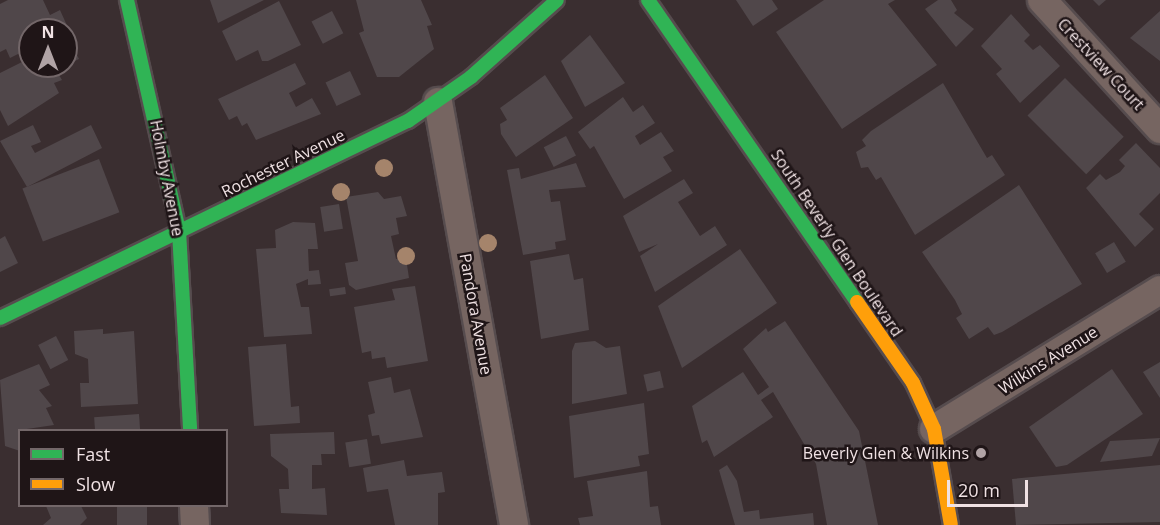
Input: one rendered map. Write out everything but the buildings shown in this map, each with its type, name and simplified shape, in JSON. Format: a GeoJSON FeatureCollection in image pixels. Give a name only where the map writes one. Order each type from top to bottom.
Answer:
{"type":"FeatureCollection","features":[{"type":"Feature","properties":{"kind":"street","name":"Holmby Avenue"},"geometry":{"type":"LineString","coordinates":[[127,0],[179,231],[190,429]]}},
{"type":"Feature","properties":{"kind":"street","name":"Rochester Avenue"},"geometry":{"type":"LineString","coordinates":[[0,318],[438,102],[557,0]]}},
{"type":"Feature","properties":{"kind":"street","name":"South Beverly Glen Boulevard"},"geometry":{"type":"LineString","coordinates":[[648,0],[913,384],[934,429],[951,525]]}},
{"type":"Feature","properties":{"kind":"street","name":"Crestview Court"},"geometry":{"type":"LineString","coordinates":[[1042,0],[1160,129]]}},
{"type":"Feature","properties":{"kind":"street","name":"Pandora Avenue"},"geometry":{"type":"LineString","coordinates":[[438,102],[513,525]]}},
{"type":"Feature","properties":{"kind":"street","name":"Wilkins Avenue"},"geometry":{"type":"LineString","coordinates":[[934,429],[1160,290]]}},
{"type":"Feature","properties":{"kind":"street"},"geometry":{"type":"LineString","coordinates":[[194,507],[195,525]]}},
{"type":"Feature","properties":{"kind":"traffic: fast"},"geometry":{"type":"LineString","coordinates":[[127,0],[179,231],[190,429]]}},
{"type":"Feature","properties":{"kind":"traffic: fast"},"geometry":{"type":"LineString","coordinates":[[0,318],[408,121],[471,77],[557,0]]}},
{"type":"Feature","properties":{"kind":"traffic: fast"},"geometry":{"type":"LineString","coordinates":[[648,0],[857,302]]}},
{"type":"Feature","properties":{"kind":"traffic: slow"},"geometry":{"type":"LineString","coordinates":[[857,302],[913,383],[934,429],[951,525]]}},
{"type":"Feature","properties":{"kind":"place","name":"Beverly Glen & Wilkins"},"geometry":{"type":"Point","coordinates":[981,453]}}]}
